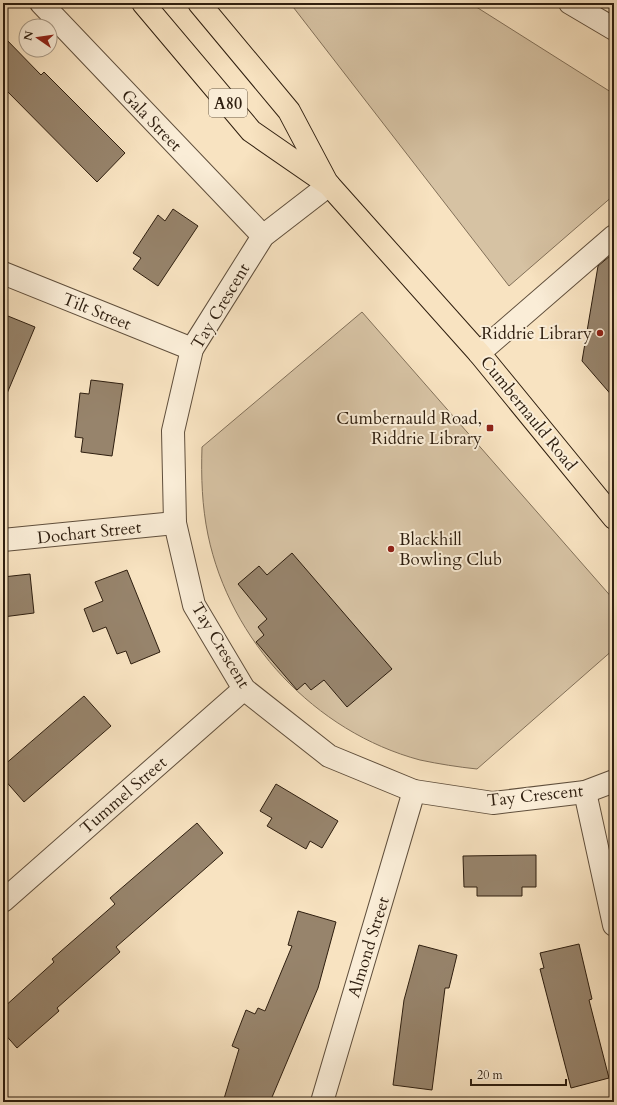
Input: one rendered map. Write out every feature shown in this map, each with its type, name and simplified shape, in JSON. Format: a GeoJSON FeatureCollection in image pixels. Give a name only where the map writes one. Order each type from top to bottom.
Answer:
{"type":"FeatureCollection","features":[{"type":"Feature","properties":{"kind":"main road","name":"Cumbernauld Road"},"geometry":{"type":"LineString","coordinates":[[143,3],[251,131],[329,185]]}},
{"type":"Feature","properties":{"kind":"main road","name":"Cumbernauld Road"},"geometry":{"type":"LineString","coordinates":[[199,3],[289,111],[329,185],[479,353],[614,518]]}},
{"type":"Feature","properties":{"kind":"street","name":"Gala Street"},"geometry":{"type":"LineString","coordinates":[[41,3],[263,236]]}},
{"type":"Feature","properties":{"kind":"street"},"geometry":{"type":"LineString","coordinates":[[570,3],[614,29]]}},
{"type":"Feature","properties":{"kind":"street","name":"Tay Crescent"},"geometry":{"type":"LineString","coordinates":[[329,185],[263,236],[192,349],[173,431],[175,523],[194,605],[244,689],[329,756],[414,791],[493,803],[584,792],[614,781]]}},
{"type":"Feature","properties":{"kind":"street"},"geometry":{"type":"LineString","coordinates":[[479,353],[614,236]]}},
{"type":"Feature","properties":{"kind":"street","name":"Tilt Street"},"geometry":{"type":"LineString","coordinates":[[3,273],[192,349]]}},
{"type":"Feature","properties":{"kind":"street","name":"Dochart Street"},"geometry":{"type":"LineString","coordinates":[[3,540],[175,523]]}},
{"type":"Feature","properties":{"kind":"street","name":"Tummel Street"},"geometry":{"type":"LineString","coordinates":[[3,901],[244,689]]}},
{"type":"Feature","properties":{"kind":"street","name":"Almond Street"},"geometry":{"type":"LineString","coordinates":[[322,1102],[414,791]]}},
{"type":"Feature","properties":{"kind":"street"},"geometry":{"type":"LineString","coordinates":[[584,792],[614,925]]}},
{"type":"Feature","properties":{"kind":"shaded area"},"geometry":{"type":"Polygon","coordinates":[[[290,3],[470,3],[614,94],[614,195],[509,286],[290,3]]]}},
{"type":"Feature","properties":{"kind":"shaded area","name":"Blackhill Bowling Club"},"geometry":{"type":"Polygon","coordinates":[[[362,312],[614,600],[614,649],[477,769],[420,760],[382,747],[346,728],[313,704],[283,677],[257,645],[236,611],[219,574],[208,535],[202,491],[202,447],[362,312]]]}},
{"type":"Feature","properties":{"kind":"building"},"geometry":{"type":"Polygon","coordinates":[[[3,36],[18,51],[18,58],[24,58],[41,75],[44,72],[125,153],[97,182],[3,87],[3,36]]]}},
{"type":"Feature","properties":{"kind":"building"},"geometry":{"type":"Polygon","coordinates":[[[173,209],[198,226],[158,286],[133,269],[141,258],[133,253],[158,215],[165,221],[173,209]]]}},
{"type":"Feature","properties":{"kind":"building","name":"Riddrie Library"},"geometry":{"type":"Polygon","coordinates":[[[611,255],[614,255],[614,398],[582,361],[598,266],[611,255]]]}},
{"type":"Feature","properties":{"kind":"building"},"geometry":{"type":"Polygon","coordinates":[[[3,314],[35,327],[3,403],[3,314]]]}},
{"type":"Feature","properties":{"kind":"building"},"geometry":{"type":"Polygon","coordinates":[[[91,380],[123,384],[112,456],[81,452],[83,438],[75,437],[80,393],[89,394],[91,380]]]}},
{"type":"Feature","properties":{"kind":"building"},"geometry":{"type":"Polygon","coordinates":[[[292,553],[392,669],[347,707],[324,680],[311,690],[305,683],[297,690],[256,642],[264,635],[258,627],[267,619],[238,584],[259,566],[267,575],[292,553]]]}},
{"type":"Feature","properties":{"kind":"building"},"geometry":{"type":"Polygon","coordinates":[[[127,570],[160,652],[131,664],[126,651],[117,654],[106,627],[93,632],[84,609],[103,601],[95,582],[127,570]]]}},
{"type":"Feature","properties":{"kind":"building"},"geometry":{"type":"Polygon","coordinates":[[[30,574],[34,613],[3,617],[3,577],[30,574]]]}},
{"type":"Feature","properties":{"kind":"building"},"geometry":{"type":"Polygon","coordinates":[[[84,696],[111,726],[24,802],[3,778],[3,766],[84,696]]]}},
{"type":"Feature","properties":{"kind":"building"},"geometry":{"type":"Polygon","coordinates":[[[276,784],[338,821],[322,848],[310,841],[306,849],[267,826],[272,818],[260,811],[276,784]]]}},
{"type":"Feature","properties":{"kind":"building"},"geometry":{"type":"Polygon","coordinates":[[[197,823],[223,853],[116,947],[120,952],[57,1008],[59,1011],[17,1048],[3,1032],[3,1008],[54,962],[52,959],[115,904],[110,898],[197,823]]]}},
{"type":"Feature","properties":{"kind":"building"},"geometry":{"type":"Polygon","coordinates":[[[536,855],[536,887],[522,887],[522,896],[477,896],[477,887],[464,887],[463,856],[536,855]]]}},
{"type":"Feature","properties":{"kind":"building"},"geometry":{"type":"Polygon","coordinates":[[[298,911],[336,922],[318,988],[270,1102],[223,1102],[239,1049],[232,1046],[246,1010],[255,1014],[258,1008],[265,1011],[292,946],[288,945],[298,911]]]}},
{"type":"Feature","properties":{"kind":"building"},"geometry":{"type":"Polygon","coordinates":[[[579,944],[592,999],[589,1000],[609,1078],[571,1088],[540,969],[544,968],[540,953],[579,944]]]}},
{"type":"Feature","properties":{"kind":"building"},"geometry":{"type":"Polygon","coordinates":[[[419,945],[457,955],[449,988],[445,988],[432,1090],[393,1085],[404,1000],[419,945]]]}},
{"type":"Feature","properties":{"kind":"place","name":"Riddrie Library"},"geometry":{"type":"Point","coordinates":[600,333]}},
{"type":"Feature","properties":{"kind":"place","name":"Cumbernauld Road, Riddrie Library"},"geometry":{"type":"Point","coordinates":[490,428]}},
{"type":"Feature","properties":{"kind":"place","name":"Blackhill Bowling Club"},"geometry":{"type":"Point","coordinates":[391,549]}}]}
